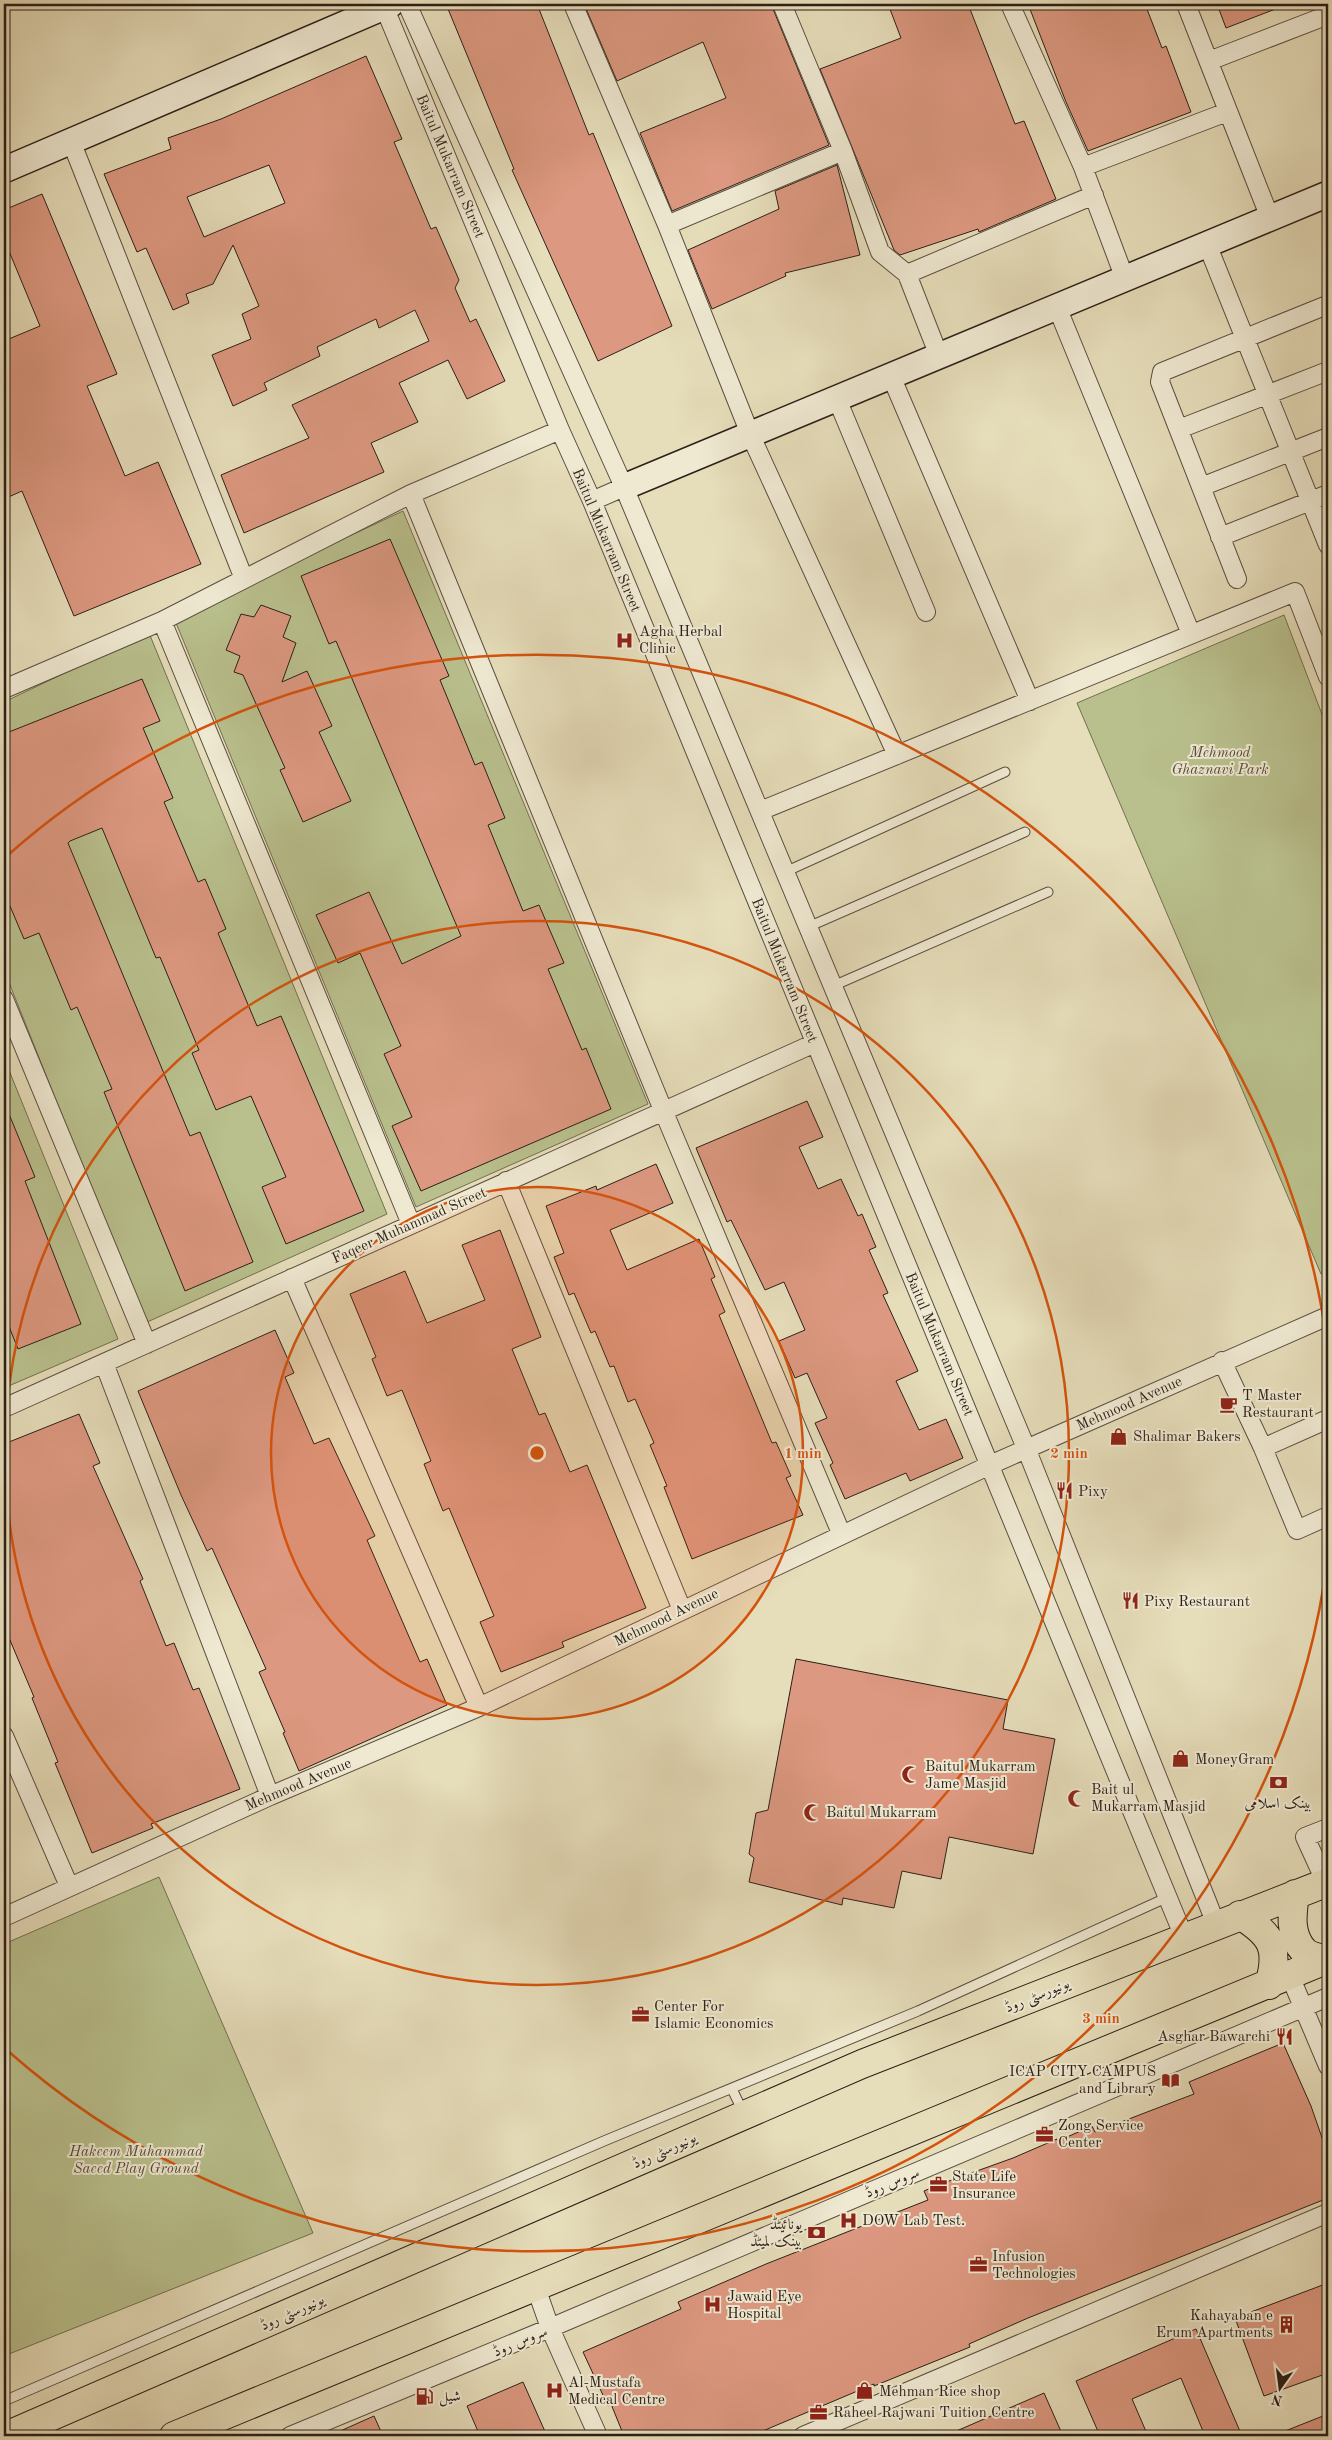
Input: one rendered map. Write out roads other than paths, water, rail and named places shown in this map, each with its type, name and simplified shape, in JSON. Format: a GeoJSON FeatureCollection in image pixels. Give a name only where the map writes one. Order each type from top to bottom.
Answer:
{"type":"FeatureCollection","features":[{"type":"Feature","properties":{"kind":"main road","name":"یونیورسٹی روڈ"},"geometry":{"type":"LineString","coordinates":[[6,2436],[862,2064],[1184,1937],[1327,1883]]}},
{"type":"Feature","properties":{"kind":"main road"},"geometry":{"type":"LineString","coordinates":[[1295,1894],[1291,1920],[1296,1938],[1305,1952],[1327,1960]]}},
{"type":"Feature","properties":{"kind":"main road"},"geometry":{"type":"LineString","coordinates":[[1228,1920],[1261,1929],[1272,1946],[1279,1980]]}},
{"type":"Feature","properties":{"kind":"main road"},"geometry":{"type":"LineString","coordinates":[[174,2436],[535,2285],[1327,1960]]}},
{"type":"Feature","properties":{"kind":"street"},"geometry":{"type":"LineString","coordinates":[[573,4],[666,225],[750,434],[897,755]]}},
{"type":"Feature","properties":{"kind":"street"},"geometry":{"type":"LineString","coordinates":[[782,4],[843,150],[880,252],[907,274],[939,356]]}},
{"type":"Feature","properties":{"kind":"street"},"geometry":{"type":"LineString","coordinates":[[1010,4],[1083,167],[1125,279]]}},
{"type":"Feature","properties":{"kind":"street"},"geometry":{"type":"LineString","coordinates":[[1186,4],[1270,218]]}},
{"type":"Feature","properties":{"kind":"street"},"geometry":{"type":"LineString","coordinates":[[4,170],[391,5]]}},
{"type":"Feature","properties":{"kind":"street","name":"Baitul Mukarram Street"},"geometry":{"type":"LineString","coordinates":[[391,5],[560,430],[592,501],[1184,1937]]}},
{"type":"Feature","properties":{"kind":"street","name":"Baitul Mukarram Street"},"geometry":{"type":"LineString","coordinates":[[391,5],[624,487],[1026,1448],[1228,1920]]}},
{"type":"Feature","properties":{"kind":"street"},"geometry":{"type":"LineString","coordinates":[[1209,61],[1328,15]]}},
{"type":"Feature","properties":{"kind":"street"},"geometry":{"type":"LineString","coordinates":[[1083,167],[1227,112]]}},
{"type":"Feature","properties":{"kind":"street"},"geometry":{"type":"LineString","coordinates":[[71,141],[244,579]]}},
{"type":"Feature","properties":{"kind":"street"},"geometry":{"type":"LineString","coordinates":[[666,225],[843,150]]}},
{"type":"Feature","properties":{"kind":"street"},"geometry":{"type":"LineString","coordinates":[[592,501],[1328,194]]}},
{"type":"Feature","properties":{"kind":"street"},"geometry":{"type":"LineString","coordinates":[[907,274],[1094,195]]}},
{"type":"Feature","properties":{"kind":"street"},"geometry":{"type":"LineString","coordinates":[[1207,244],[1328,544]]}},
{"type":"Feature","properties":{"kind":"street"},"geometry":{"type":"LineString","coordinates":[[1237,579],[1160,382],[1162,372],[1327,305]]}},
{"type":"Feature","properties":{"kind":"street"},"geometry":{"type":"LineString","coordinates":[[1057,307],[1191,634]]}},
{"type":"Feature","properties":{"kind":"street"},"geometry":{"type":"LineString","coordinates":[[1179,429],[1328,371]]}},
{"type":"Feature","properties":{"kind":"street"},"geometry":{"type":"LineString","coordinates":[[891,376],[1030,701]]}},
{"type":"Feature","properties":{"kind":"street"},"geometry":{"type":"LineString","coordinates":[[837,399],[926,612]]}},
{"type":"Feature","properties":{"kind":"street"},"geometry":{"type":"LineString","coordinates":[[4,689],[162,621],[411,494],[560,430]]}},
{"type":"Feature","properties":{"kind":"street"},"geometry":{"type":"LineString","coordinates":[[1201,487],[1328,437]]}},
{"type":"Feature","properties":{"kind":"street"},"geometry":{"type":"LineString","coordinates":[[411,494],[663,1110],[842,1533]]}},
{"type":"Feature","properties":{"kind":"street"},"geometry":{"type":"LineString","coordinates":[[1220,537],[1328,494]]}},
{"type":"Feature","properties":{"kind":"street"},"geometry":{"type":"LineString","coordinates":[[760,811],[1295,592],[1328,677]]}},
{"type":"Feature","properties":{"kind":"street"},"geometry":{"type":"LineString","coordinates":[[162,621],[411,1224]]}},
{"type":"Feature","properties":{"kind":"street"},"geometry":{"type":"LineString","coordinates":[[4,999],[147,1344]]}},
{"type":"Feature","properties":{"kind":"street","name":"Faqeer Muhammad Street"},"geometry":{"type":"LineString","coordinates":[[4,1408],[815,1043]]}},
{"type":"Feature","properties":{"kind":"street"},"geometry":{"type":"LineString","coordinates":[[506,1181],[682,1610]]}},
{"type":"Feature","properties":{"kind":"street"},"geometry":{"type":"LineString","coordinates":[[292,1278],[479,1707]]}},
{"type":"Feature","properties":{"kind":"street","name":"Mehmood Avenue"},"geometry":{"type":"LineString","coordinates":[[4,1917],[270,1796],[479,1707],[990,1464],[1328,1316]]}},
{"type":"Feature","properties":{"kind":"street"},"geometry":{"type":"LineString","coordinates":[[1222,1361],[1263,1448],[1297,1530],[1328,1516]]}},
{"type":"Feature","properties":{"kind":"street"},"geometry":{"type":"LineString","coordinates":[[104,1363],[270,1796]]}},
{"type":"Feature","properties":{"kind":"street"},"geometry":{"type":"LineString","coordinates":[[1263,1448],[1328,1419]]}},
{"type":"Feature","properties":{"kind":"street"},"geometry":{"type":"LineString","coordinates":[[4,1736],[69,1886]]}},
{"type":"Feature","properties":{"kind":"street"},"geometry":{"type":"LineString","coordinates":[[1327,1883],[1305,1837],[1328,1828]]}},
{"type":"Feature","properties":{"kind":"street"},"geometry":{"type":"LineString","coordinates":[[1279,1980],[1303,2007],[1328,2066]]}},
{"type":"Feature","properties":{"kind":"street","name":"سروس روڈ"},"geometry":{"type":"LineString","coordinates":[[290,2436],[550,2328],[1328,1997]]}},
{"type":"Feature","properties":{"kind":"street"},"geometry":{"type":"LineString","coordinates":[[803,2436],[1328,2213]]}},
{"type":"Feature","properties":{"kind":"street"},"geometry":{"type":"LineString","coordinates":[[535,2285],[550,2328],[598,2436]]}},
{"type":"Feature","properties":{"kind":"lane"},"geometry":{"type":"LineString","coordinates":[[786,872],[1005,772]]}},
{"type":"Feature","properties":{"kind":"lane"},"geometry":{"type":"LineString","coordinates":[[808,927],[1025,832]]}},
{"type":"Feature","properties":{"kind":"lane"},"geometry":{"type":"LineString","coordinates":[[833,986],[1048,892]]}},
{"type":"Feature","properties":{"kind":"lane"},"geometry":{"type":"LineString","coordinates":[[4,2401],[604,2141],[918,2011],[1168,1897]]}},
{"type":"Feature","properties":{"kind":"lane"},"geometry":{"type":"LineString","coordinates":[[732,2089],[744,2115]]}},
{"type":"Feature","properties":{"kind":"place","name":"Agha Herbal Clinic"},"geometry":{"type":"Point","coordinates":[625,640]}},
{"type":"Feature","properties":{"kind":"place","name":"T Master Restaurant"},"geometry":{"type":"Point","coordinates":[1228,1404]}},
{"type":"Feature","properties":{"kind":"place","name":"Shalimar Bakers"},"geometry":{"type":"Point","coordinates":[1119,1436]}},
{"type":"Feature","properties":{"kind":"place","name":"Pixy"},"geometry":{"type":"Point","coordinates":[1064,1491]}},
{"type":"Feature","properties":{"kind":"place","name":"Pixy Restaurant"},"geometry":{"type":"Point","coordinates":[1130,1601]}},
{"type":"Feature","properties":{"kind":"place","name":"MoneyGram"},"geometry":{"type":"Point","coordinates":[1181,1759]}},
{"type":"Feature","properties":{"kind":"place","name":"Baitul Mukarram Jame Masjid"},"geometry":{"type":"Point","coordinates":[911,1775]}},
{"type":"Feature","properties":{"kind":"place","name":"بینک اسلامی"},"geometry":{"type":"Point","coordinates":[1278,1782]}},
{"type":"Feature","properties":{"kind":"place","name":"Bait ul Mukarram Masjid"},"geometry":{"type":"Point","coordinates":[1077,1798]}},
{"type":"Feature","properties":{"kind":"place","name":"Baitul Mukarram"},"geometry":{"type":"Point","coordinates":[812,1812]}},
{"type":"Feature","properties":{"kind":"place","name":"Center For Islamic Economics"},"geometry":{"type":"Point","coordinates":[640,2015]}},
{"type":"Feature","properties":{"kind":"place","name":"Asghar Bawarchi"},"geometry":{"type":"Point","coordinates":[1284,2036]}},
{"type":"Feature","properties":{"kind":"place","name":"ICAP CITY CAMPUS and Library"},"geometry":{"type":"Point","coordinates":[1170,2080]}},
{"type":"Feature","properties":{"kind":"place","name":"Zong Service Center"},"geometry":{"type":"Point","coordinates":[1044,2134]}},
{"type":"Feature","properties":{"kind":"place","name":"State Life Insurance"},"geometry":{"type":"Point","coordinates":[938,2185]}},
{"type":"Feature","properties":{"kind":"place","name":"DOW Lab Test."},"geometry":{"type":"Point","coordinates":[848,2220]}},
{"type":"Feature","properties":{"kind":"place","name":"یونائیٹڈ بینک لمیٹڈ"},"geometry":{"type":"Point","coordinates":[816,2233]}},
{"type":"Feature","properties":{"kind":"place","name":"Infusion Technologies"},"geometry":{"type":"Point","coordinates":[978,2265]}},
{"type":"Feature","properties":{"kind":"place","name":"Jawaid Eye Hospital"},"geometry":{"type":"Point","coordinates":[713,2305]}},
{"type":"Feature","properties":{"kind":"place","name":"Kahayaban e Erum Apartments"},"geometry":{"type":"Point","coordinates":[1287,2324]}},
{"type":"Feature","properties":{"kind":"place","name":"Al-Mustafa Medical Centre"},"geometry":{"type":"Point","coordinates":[554,2391]}},
{"type":"Feature","properties":{"kind":"place","name":"Mehman Rice shop"},"geometry":{"type":"Point","coordinates":[865,2391]}},
{"type":"Feature","properties":{"kind":"place","name":"شیل"},"geometry":{"type":"Point","coordinates":[425,2396]}},
{"type":"Feature","properties":{"kind":"place","name":"Raheel Rajwani Tuition Centre"},"geometry":{"type":"Point","coordinates":[819,2412]}},
{"type":"Feature","properties":{"kind":"park label","name":"Mehmood Ghaznavi Park"},"geometry":{"type":"Point","coordinates":[1220,760]}},
{"type":"Feature","properties":{"kind":"park label","name":"Hakeem Muhammad Saeed Play Ground"},"geometry":{"type":"Point","coordinates":[136,2160]}}]}
